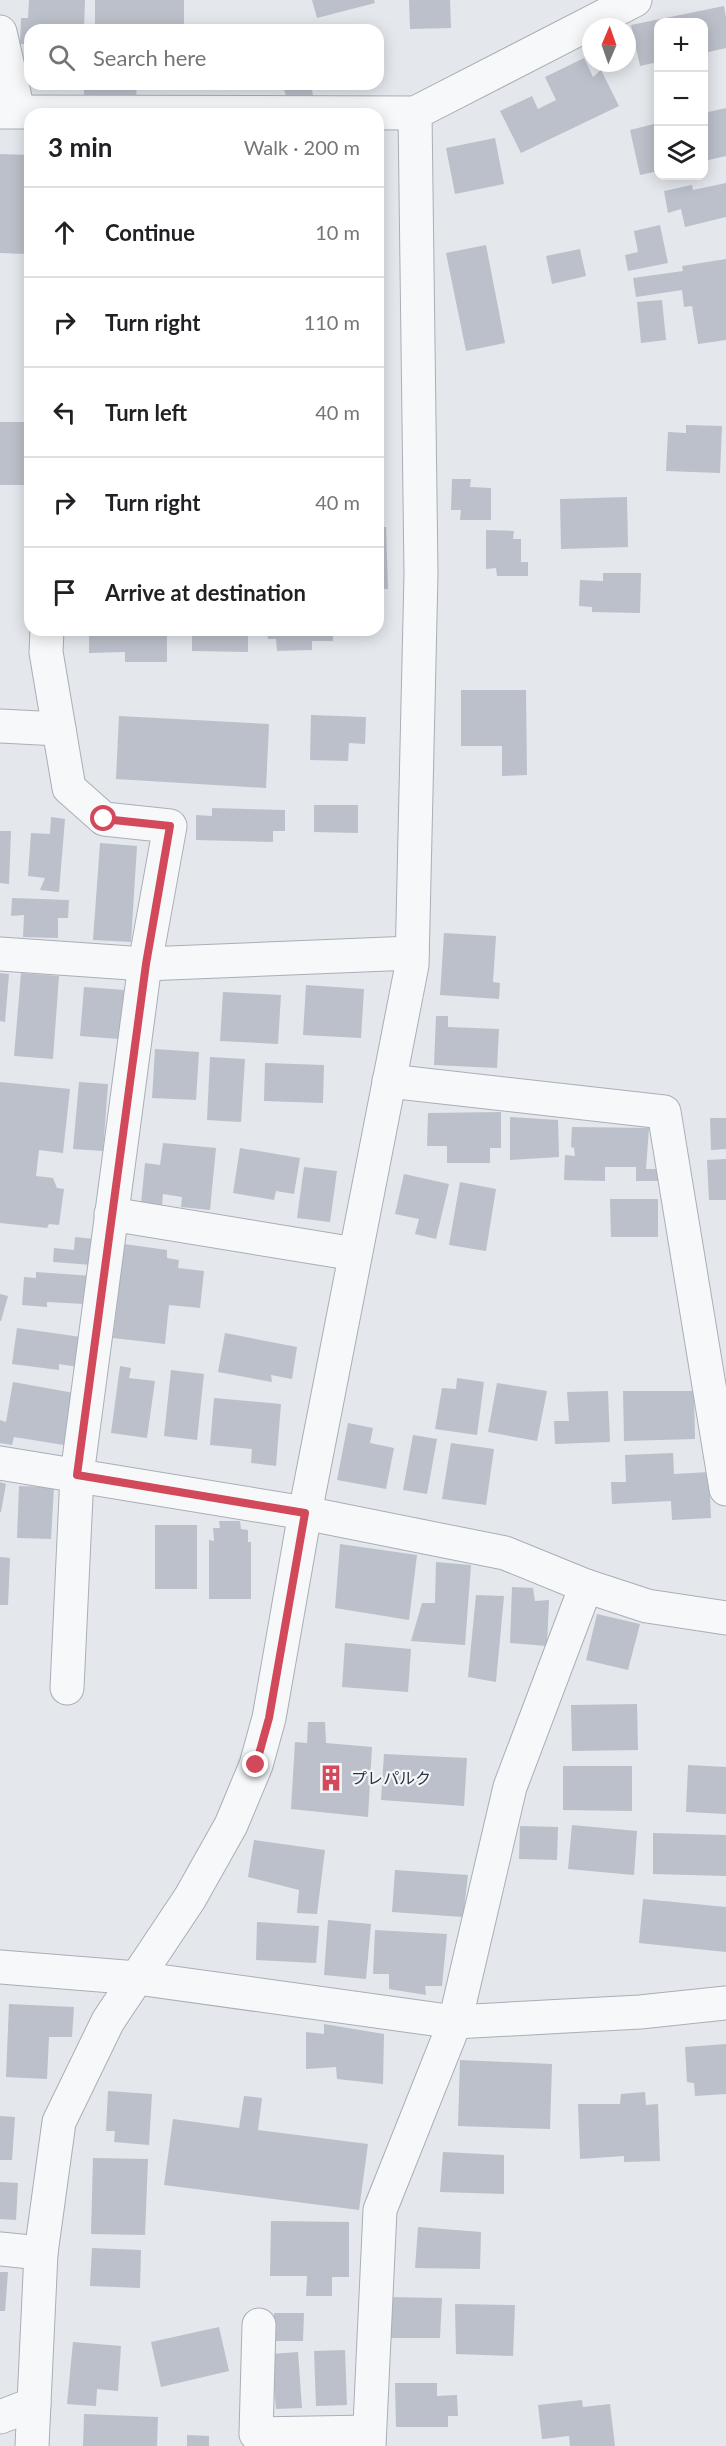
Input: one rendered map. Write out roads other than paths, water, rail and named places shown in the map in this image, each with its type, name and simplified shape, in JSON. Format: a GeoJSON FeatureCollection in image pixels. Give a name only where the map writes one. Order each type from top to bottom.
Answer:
{"type":"FeatureCollection","features":[{"type":"Feature","properties":{"kind":"street"},"geometry":{"type":"LineString","coordinates":[[384,112],[415,112],[635,0]]}},
{"type":"Feature","properties":{"kind":"street"},"geometry":{"type":"LineString","coordinates":[[0,32],[9,112],[24,112]]}},
{"type":"Feature","properties":{"kind":"street"},"geometry":{"type":"LineString","coordinates":[[32,2446],[40,2253],[59,2122],[108,2021],[190,1898],[231,1825],[256,1765],[269,1718],[305,1513],[412,965],[421,574],[415,112]]}},
{"type":"Feature","properties":{"kind":"street"},"geometry":{"type":"LineString","coordinates":[[46,636],[46,652],[69,788],[104,819],[170,826],[146,964],[77,1475],[67,1688]]}},
{"type":"Feature","properties":{"kind":"street"},"geometry":{"type":"LineString","coordinates":[[0,726],[58,729]]}},
{"type":"Feature","properties":{"kind":"street"},"geometry":{"type":"LineString","coordinates":[[0,954],[146,964],[412,953]]}},
{"type":"Feature","properties":{"kind":"street"},"geometry":{"type":"LineString","coordinates":[[389,1081],[664,1112],[726,1489]]}},
{"type":"Feature","properties":{"kind":"street"},"geometry":{"type":"LineString","coordinates":[[111,1214],[355,1254]]}},
{"type":"Feature","properties":{"kind":"street"},"geometry":{"type":"LineString","coordinates":[[0,1463],[305,1513],[505,1553],[586,1586],[647,1606],[726,1618]]}},
{"type":"Feature","properties":{"kind":"street"},"geometry":{"type":"LineString","coordinates":[[259,2325],[256,2434],[369,2439],[380,2210],[455,2022],[510,1787],[586,1586]]}},
{"type":"Feature","properties":{"kind":"street"},"geometry":{"type":"LineString","coordinates":[[0,1967],[137,1978],[455,2022],[640,2012],[726,2003]]}},
{"type":"Feature","properties":{"kind":"street"},"geometry":{"type":"LineString","coordinates":[[0,2249],[40,2253]]}},
{"type":"Feature","properties":{"kind":"street"},"geometry":{"type":"LineString","coordinates":[[0,2417],[34,2404]]}},
{"type":"Feature","properties":{"kind":"place","name":"プレパルク"},"geometry":{"type":"Point","coordinates":[331,1778]}}]}
